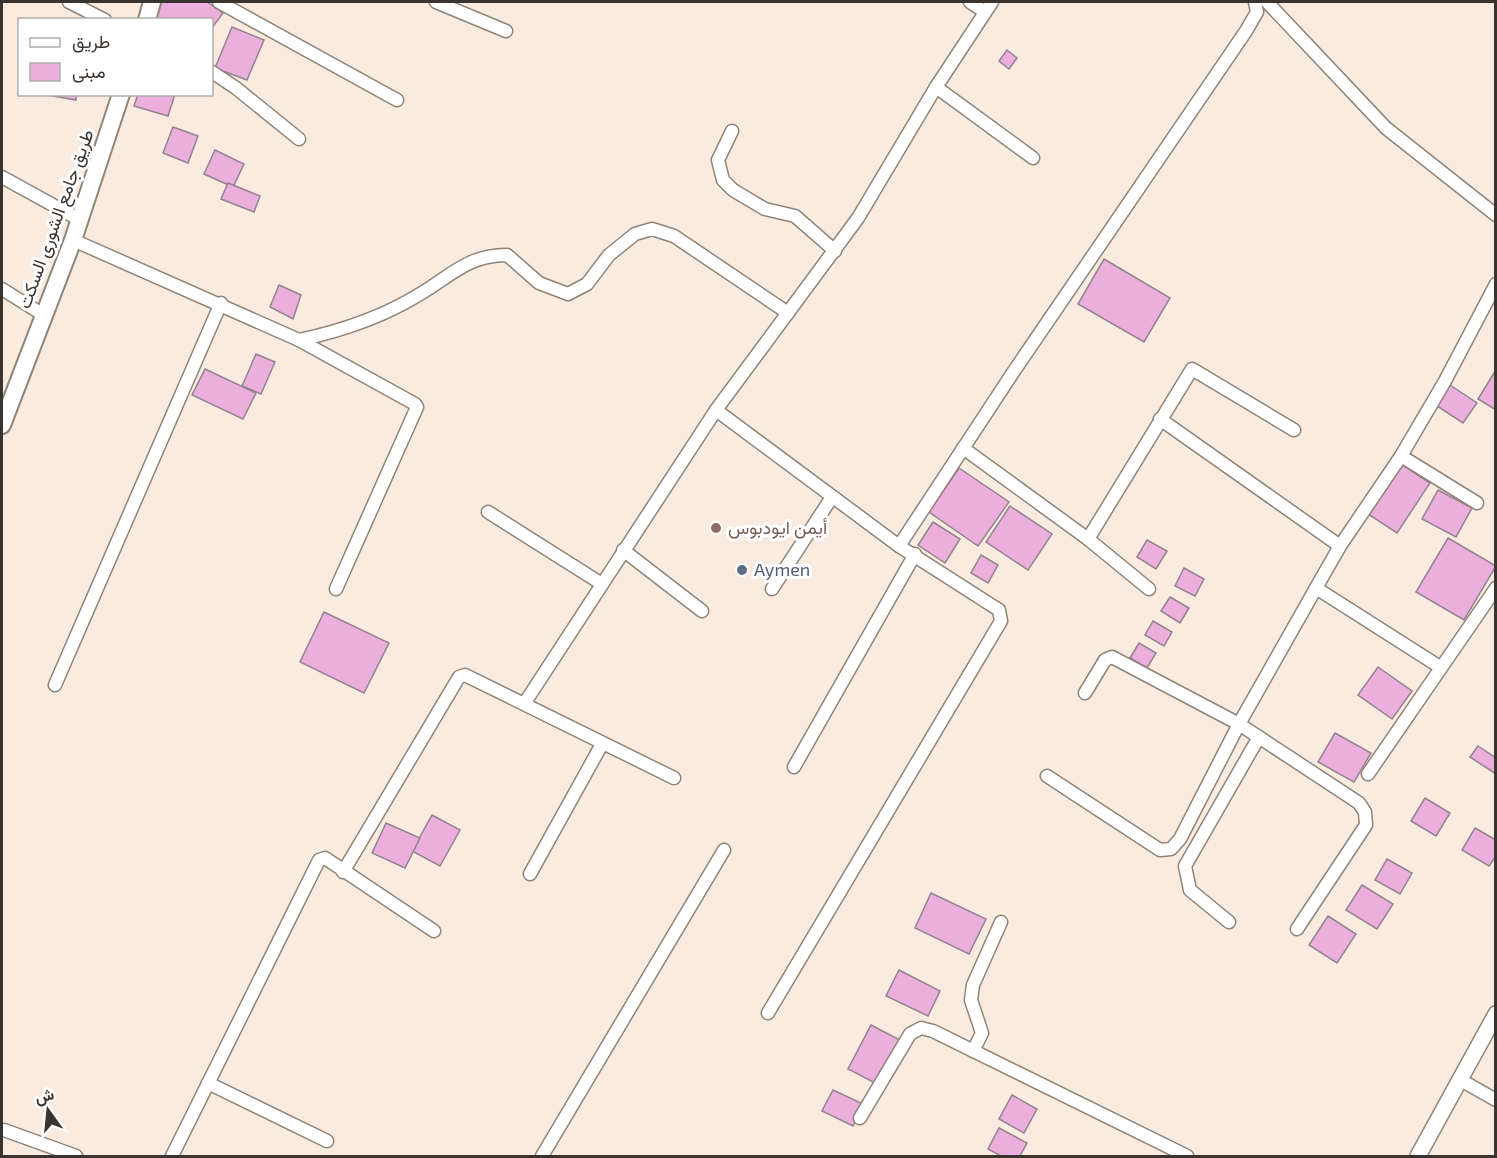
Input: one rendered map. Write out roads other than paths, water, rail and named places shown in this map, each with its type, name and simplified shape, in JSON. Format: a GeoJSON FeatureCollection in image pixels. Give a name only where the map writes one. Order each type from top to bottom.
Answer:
{"type":"FeatureCollection","features":[{"type":"Feature","properties":{"kind":"main road"},"geometry":{"type":"LineString","coordinates":[[148,18],[152,2]]}},
{"type":"Feature","properties":{"kind":"main road","name":"طريق جامع الشورى السكت"},"geometry":{"type":"LineString","coordinates":[[2,425],[42,314],[73,240],[120,96]]}},
{"type":"Feature","properties":{"kind":"street"},"geometry":{"type":"LineString","coordinates":[[69,2],[101,18]]}},
{"type":"Feature","properties":{"kind":"street"},"geometry":{"type":"LineString","coordinates":[[219,2],[397,100]]}},
{"type":"Feature","properties":{"kind":"street"},"geometry":{"type":"LineString","coordinates":[[436,2],[506,31]]}},
{"type":"Feature","properties":{"kind":"street"},"geometry":{"type":"LineString","coordinates":[[524,704],[716,410],[858,218],[936,87],[989,7],[970,2]]}},
{"type":"Feature","properties":{"kind":"street"},"geometry":{"type":"LineString","coordinates":[[899,546],[1246,32],[1257,12],[1255,2]]}},
{"type":"Feature","properties":{"kind":"street"},"geometry":{"type":"LineString","coordinates":[[1267,2],[1386,128],[1496,215]]}},
{"type":"Feature","properties":{"kind":"street"},"geometry":{"type":"LineString","coordinates":[[213,73],[236,88],[299,139]]}},
{"type":"Feature","properties":{"kind":"street"},"geometry":{"type":"LineString","coordinates":[[936,87],[1033,158]]}},
{"type":"Feature","properties":{"kind":"street"},"geometry":{"type":"LineString","coordinates":[[732,132],[718,160],[723,180],[733,190],[765,209],[795,216],[835,251]]}},
{"type":"Feature","properties":{"kind":"street"},"geometry":{"type":"LineString","coordinates":[[2,177],[80,220]]}},
{"type":"Feature","properties":{"kind":"street"},"geometry":{"type":"LineString","coordinates":[[299,340],[331,333],[369,320],[420,295],[461,266],[486,255],[507,255],[539,283],[568,294],[587,284],[609,255],[635,234],[652,229],[674,236],[788,313]]}},
{"type":"Feature","properties":{"kind":"street"},"geometry":{"type":"LineString","coordinates":[[73,240],[221,303],[299,340],[415,404],[417,407],[336,589]]}},
{"type":"Feature","properties":{"kind":"street"},"geometry":{"type":"LineString","coordinates":[[1047,776],[1160,850],[1171,849],[1180,838],[1239,724],[1340,546],[1401,456],[1445,381],[1496,284]]}},
{"type":"Feature","properties":{"kind":"street"},"geometry":{"type":"LineString","coordinates":[[2,290],[42,314]]}},
{"type":"Feature","properties":{"kind":"street"},"geometry":{"type":"LineString","coordinates":[[56,685],[221,303]]}},
{"type":"Feature","properties":{"kind":"street"},"geometry":{"type":"LineString","coordinates":[[1088,539],[1192,369],[1294,430]]}},
{"type":"Feature","properties":{"kind":"street"},"geometry":{"type":"LineString","coordinates":[[716,410],[899,546],[915,554],[999,610],[1001,621],[768,1013]]}},
{"type":"Feature","properties":{"kind":"street"},"geometry":{"type":"LineString","coordinates":[[1160,418],[1340,546]]}},
{"type":"Feature","properties":{"kind":"street"},"geometry":{"type":"LineString","coordinates":[[963,448],[1088,539],[1149,589]]}},
{"type":"Feature","properties":{"kind":"street"},"geometry":{"type":"LineString","coordinates":[[1401,456],[1477,503]]}},
{"type":"Feature","properties":{"kind":"street"},"geometry":{"type":"LineString","coordinates":[[772,589],[832,497]]}},
{"type":"Feature","properties":{"kind":"street"},"geometry":{"type":"LineString","coordinates":[[488,512],[602,584]]}},
{"type":"Feature","properties":{"kind":"street"},"geometry":{"type":"LineString","coordinates":[[624,550],[702,611]]}},
{"type":"Feature","properties":{"kind":"street"},"geometry":{"type":"LineString","coordinates":[[795,767],[915,554]]}},
{"type":"Feature","properties":{"kind":"street"},"geometry":{"type":"LineString","coordinates":[[1316,588],[1440,667]]}},
{"type":"Feature","properties":{"kind":"street"},"geometry":{"type":"LineString","coordinates":[[1368,774],[1496,588]]}},
{"type":"Feature","properties":{"kind":"street"},"geometry":{"type":"LineString","coordinates":[[1085,693],[1105,660],[1112,657],[1239,724],[1359,803],[1365,812],[1366,825],[1298,929]]}},
{"type":"Feature","properties":{"kind":"street"},"geometry":{"type":"LineString","coordinates":[[343,872],[459,677],[465,675],[674,778]]}},
{"type":"Feature","properties":{"kind":"street"},"geometry":{"type":"LineString","coordinates":[[1229,922],[1190,890],[1185,866],[1259,737]]}},
{"type":"Feature","properties":{"kind":"street"},"geometry":{"type":"LineString","coordinates":[[530,874],[602,744]]}},
{"type":"Feature","properties":{"kind":"street"},"geometry":{"type":"LineString","coordinates":[[542,1156],[724,850]]}},
{"type":"Feature","properties":{"kind":"street"},"geometry":{"type":"LineString","coordinates":[[172,1156],[320,860],[325,858],[434,931]]}},
{"type":"Feature","properties":{"kind":"street"},"geometry":{"type":"LineString","coordinates":[[973,1051],[982,1033],[971,1000],[973,985],[1001,922]]}},
{"type":"Feature","properties":{"kind":"street"},"geometry":{"type":"LineString","coordinates":[[1418,1156],[1496,1014]]}},
{"type":"Feature","properties":{"kind":"street"},"geometry":{"type":"LineString","coordinates":[[860,1118],[915,1029],[921,1028],[933,1031],[1187,1156]]}},
{"type":"Feature","properties":{"kind":"street"},"geometry":{"type":"LineString","coordinates":[[1460,1079],[1496,1100]]}},
{"type":"Feature","properties":{"kind":"street"},"geometry":{"type":"LineString","coordinates":[[208,1083],[327,1141]]}},
{"type":"Feature","properties":{"kind":"street"},"geometry":{"type":"LineString","coordinates":[[4,1130],[76,1156]]}},
{"type":"Feature","properties":{"kind":"place","name":"أيمن ايودبوس"},"geometry":{"type":"Point","coordinates":[716,528]}},
{"type":"Feature","properties":{"kind":"place","name":"Aymen"},"geometry":{"type":"Point","coordinates":[742,570]}}]}
